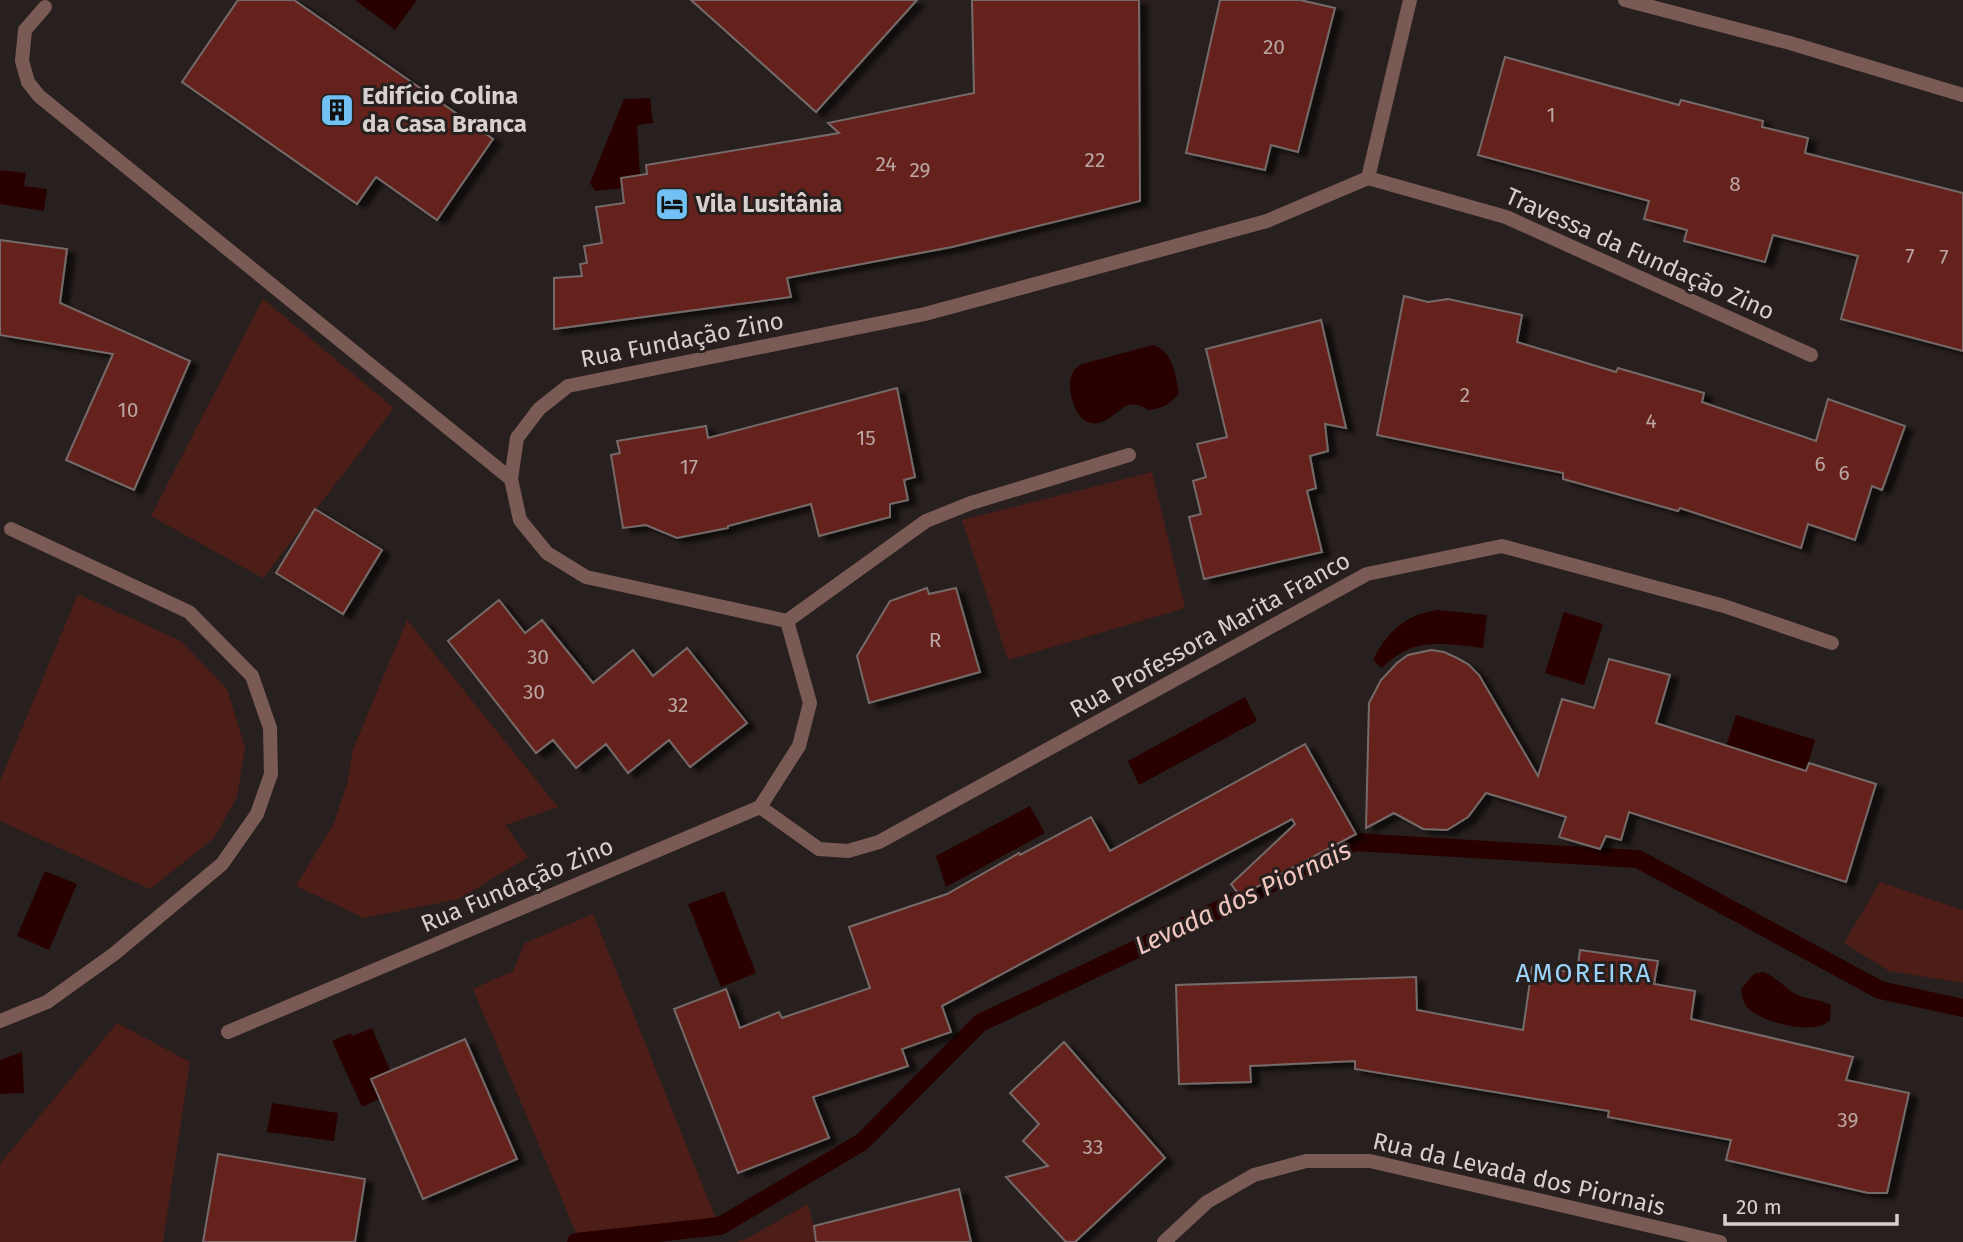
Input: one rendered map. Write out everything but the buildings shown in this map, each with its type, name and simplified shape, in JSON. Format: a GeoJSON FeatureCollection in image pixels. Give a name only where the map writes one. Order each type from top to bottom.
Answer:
{"type":"FeatureCollection","features":[{"type":"Feature","properties":{"kind":"street"},"geometry":{"type":"LineString","coordinates":[[1368,178],[1410,0]]}},
{"type":"Feature","properties":{"kind":"street"},"geometry":{"type":"LineString","coordinates":[[1625,0],[1790,43],[1963,95]]}},
{"type":"Feature","properties":{"kind":"street"},"geometry":{"type":"LineString","coordinates":[[45,7],[25,30],[22,61],[28,82],[38,96],[511,479]]}},
{"type":"Feature","properties":{"kind":"street","name":"Travessa da Fundação Zino"},"geometry":{"type":"LineString","coordinates":[[1368,178],[1506,217],[1811,355]]}},
{"type":"Feature","properties":{"kind":"street","name":"Rua Fundação Zino"},"geometry":{"type":"LineString","coordinates":[[787,621],[586,577],[547,553],[520,520],[511,479],[517,438],[539,409],[568,386],[925,314],[1267,221],[1368,178]]}},
{"type":"Feature","properties":{"kind":"street"},"geometry":{"type":"LineString","coordinates":[[760,807],[799,746],[810,703],[787,621],[926,521],[971,503],[1129,455]]}},
{"type":"Feature","properties":{"kind":"street"},"geometry":{"type":"LineString","coordinates":[[0,1021],[47,1002],[114,954],[222,864],[257,814],[271,774],[270,728],[252,676],[189,612],[11,529]]}},
{"type":"Feature","properties":{"kind":"street","name":"Rua Professora Marita Franco"},"geometry":{"type":"LineString","coordinates":[[760,807],[819,849],[848,851],[879,842],[1367,574],[1502,546],[1724,606],[1832,643]]}},
{"type":"Feature","properties":{"kind":"street","name":"Rua Fundação Zino"},"geometry":{"type":"LineString","coordinates":[[228,1032],[760,807]]}},
{"type":"Feature","properties":{"kind":"street","name":"Rua da Levada dos Piornais"},"geometry":{"type":"LineString","coordinates":[[1164,1242],[1207,1202],[1254,1175],[1306,1161],[1370,1161],[1720,1242]]}},
{"type":"Feature","properties":{"kind":"shaded area"},"geometry":{"type":"Polygon","coordinates":[[[355,0],[417,0],[395,30],[355,0]]]}},
{"type":"Feature","properties":{"kind":"shaded area"},"geometry":{"type":"Polygon","coordinates":[[[650,98],[653,123],[637,125],[640,174],[621,177],[622,188],[595,191],[590,183],[624,99],[650,98]]]}},
{"type":"Feature","properties":{"kind":"shaded area"},"geometry":{"type":"Polygon","coordinates":[[[0,170],[26,173],[24,186],[47,189],[44,211],[0,204],[0,170]]]}},
{"type":"Feature","properties":{"kind":"shaded area"},"geometry":{"type":"Polygon","coordinates":[[[263,299],[394,408],[263,578],[151,516],[263,299]]]}},
{"type":"Feature","properties":{"kind":"shaded area"},"geometry":{"type":"Polygon","coordinates":[[[1153,345],[1165,352],[1172,364],[1179,393],[1173,400],[1163,407],[1149,410],[1129,405],[1098,423],[1091,423],[1080,416],[1070,387],[1071,376],[1076,369],[1082,364],[1153,345]]]}},
{"type":"Feature","properties":{"kind":"shaded area"},"geometry":{"type":"Polygon","coordinates":[[[1152,472],[1185,608],[1008,660],[962,520],[1152,472]]]}},
{"type":"Feature","properties":{"kind":"shaded area"},"geometry":{"type":"Polygon","coordinates":[[[78,594],[181,641],[227,689],[245,747],[237,797],[214,838],[150,889],[0,821],[0,781],[78,594]]]}},
{"type":"Feature","properties":{"kind":"shaded area"},"geometry":{"type":"Polygon","coordinates":[[[1438,610],[1487,615],[1483,648],[1429,644],[1405,651],[1382,668],[1373,660],[1391,633],[1399,626],[1416,616],[1438,610]]]}},
{"type":"Feature","properties":{"kind":"shaded area"},"geometry":{"type":"Polygon","coordinates":[[[1564,612],[1603,624],[1584,685],[1545,673],[1564,612]]]}},
{"type":"Feature","properties":{"kind":"shaded area"},"geometry":{"type":"Polygon","coordinates":[[[407,620],[558,807],[505,825],[528,857],[459,899],[364,918],[296,886],[334,823],[347,784],[353,749],[407,620]]]}},
{"type":"Feature","properties":{"kind":"shaded area"},"geometry":{"type":"Polygon","coordinates":[[[1245,697],[1257,721],[1139,785],[1128,761],[1245,697]]]}},
{"type":"Feature","properties":{"kind":"shaded area"},"geometry":{"type":"Polygon","coordinates":[[[1736,715],[1815,740],[1806,771],[1726,746],[1736,715]]]}},
{"type":"Feature","properties":{"kind":"shaded area"},"geometry":{"type":"Polygon","coordinates":[[[1030,806],[1045,833],[946,887],[936,856],[1030,806]]]}},
{"type":"Feature","properties":{"kind":"shaded area"},"geometry":{"type":"Polygon","coordinates":[[[45,871],[77,884],[49,950],[17,936],[45,871]]]}},
{"type":"Feature","properties":{"kind":"shaded area"},"geometry":{"type":"Polygon","coordinates":[[[1880,882],[1963,910],[1963,983],[1889,971],[1844,943],[1880,882]]]}},
{"type":"Feature","properties":{"kind":"shaded area"},"geometry":{"type":"Polygon","coordinates":[[[724,891],[756,973],[721,987],[688,904],[724,891]]]}},
{"type":"Feature","properties":{"kind":"shaded area"},"geometry":{"type":"Polygon","coordinates":[[[593,914],[721,1231],[616,1242],[580,1242],[473,989],[513,971],[525,943],[593,914]]]}},
{"type":"Feature","properties":{"kind":"shaded area"},"geometry":{"type":"Polygon","coordinates":[[[1763,972],[1797,995],[1831,1005],[1830,1020],[1813,1027],[1790,1026],[1750,1010],[1744,1003],[1741,989],[1754,974],[1763,972]]]}},
{"type":"Feature","properties":{"kind":"shaded area"},"geometry":{"type":"Polygon","coordinates":[[[117,1023],[190,1062],[163,1242],[0,1242],[0,1164],[117,1023]]]}},
{"type":"Feature","properties":{"kind":"shaded area"},"geometry":{"type":"Polygon","coordinates":[[[372,1028],[390,1070],[371,1079],[379,1099],[362,1107],[332,1041],[372,1028]]]}},
{"type":"Feature","properties":{"kind":"shaded area"},"geometry":{"type":"Polygon","coordinates":[[[22,1052],[24,1093],[0,1094],[0,1060],[22,1052]]]}},
{"type":"Feature","properties":{"kind":"shaded area"},"geometry":{"type":"Polygon","coordinates":[[[272,1103],[338,1113],[334,1141],[267,1132],[272,1103]]]}},
{"type":"Feature","properties":{"kind":"shaded area"},"geometry":{"type":"Polygon","coordinates":[[[808,1204],[818,1242],[735,1242],[744,1240],[808,1204]]]}},
{"type":"Feature","properties":{"kind":"waterway","name":"Levada dos Piornais"},"geometry":{"type":"LineString","coordinates":[[576,1242],[720,1226],[862,1142],[980,1023],[1355,842],[1638,859],[1880,990],[1963,1008]]}},
{"type":"Feature","properties":{"kind":"place","name":"Edifício Colina da Casa Branca"},"geometry":{"type":"Point","coordinates":[337,110]}},
{"type":"Feature","properties":{"kind":"place","name":"Vila Lusitânia"},"geometry":{"type":"Point","coordinates":[672,204]}},
{"type":"Feature","properties":{"kind":"district","name":"AMOREIRA"},"geometry":{"type":"Point","coordinates":[1584,973]}}]}
